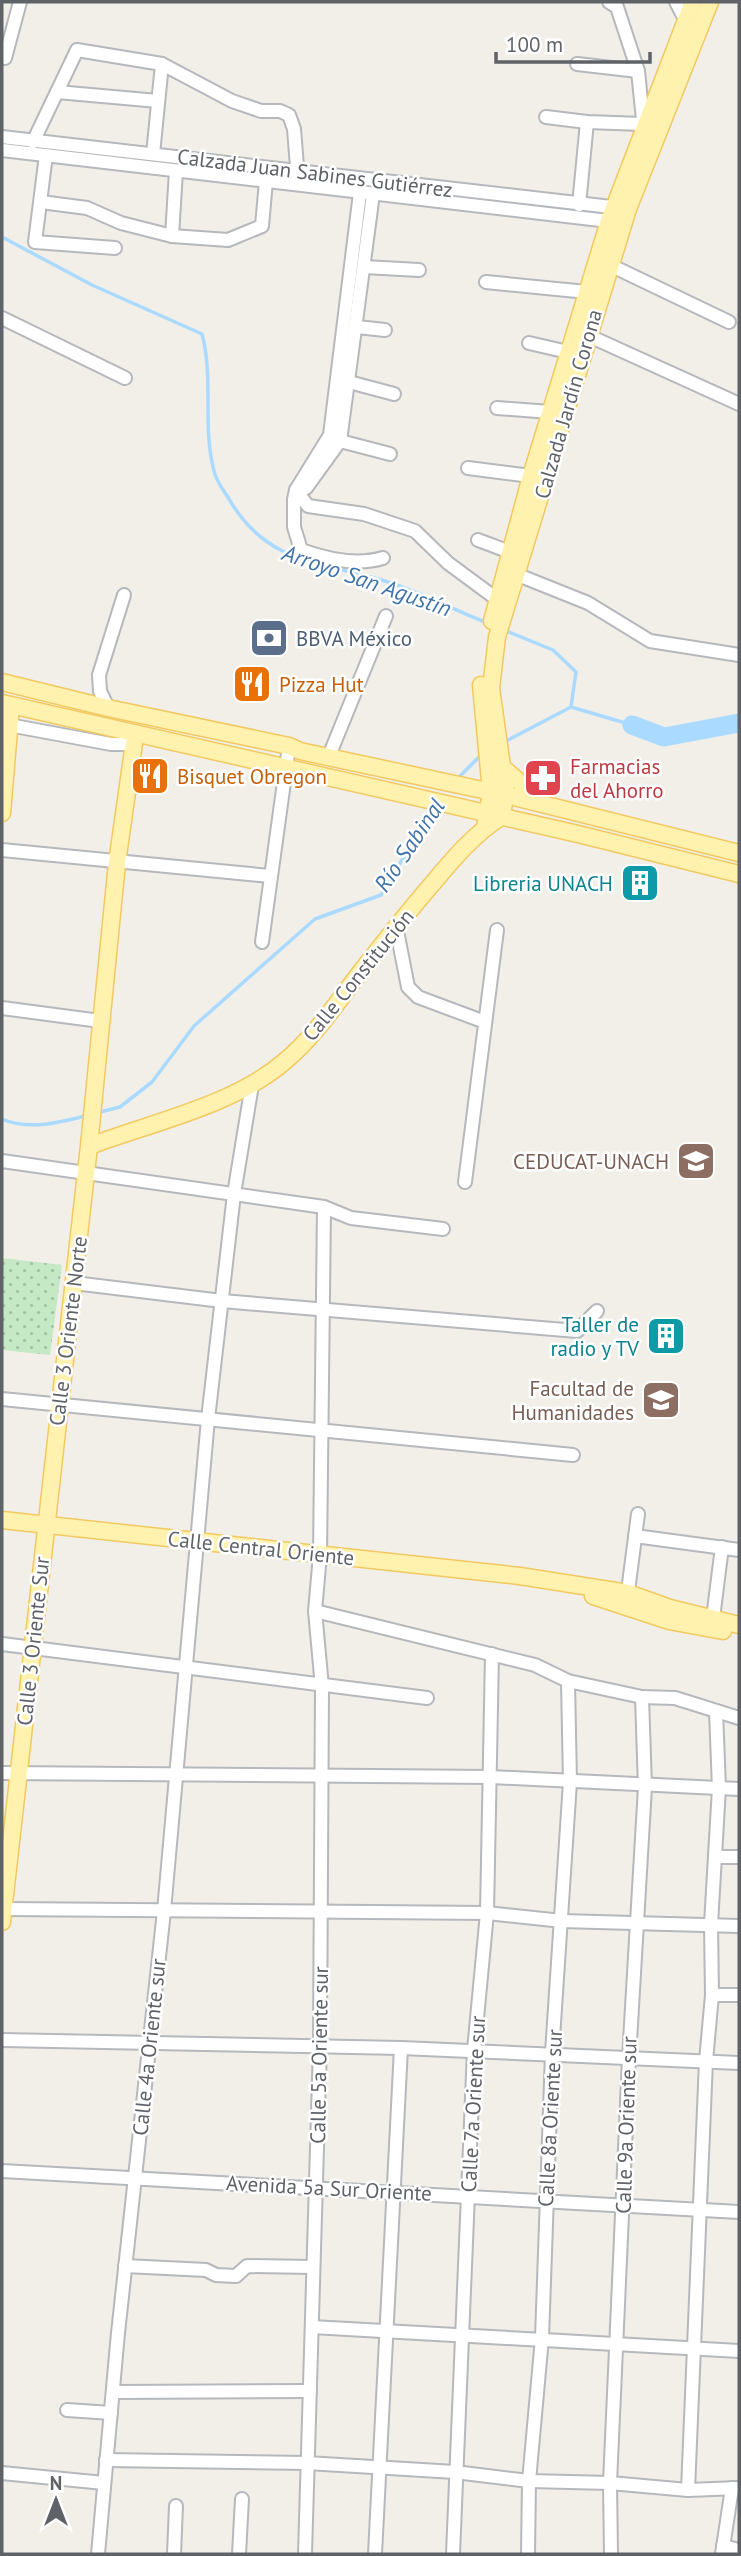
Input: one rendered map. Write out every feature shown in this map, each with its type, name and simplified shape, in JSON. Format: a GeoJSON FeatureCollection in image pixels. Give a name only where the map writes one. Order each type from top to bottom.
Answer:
{"type":"FeatureCollection","features":[{"type":"Feature","properties":{"kind":"main road","name":"Calzada Jardín Corona"},"geometry":{"type":"LineString","coordinates":[[498,611],[518,575],[587,335],[610,265],[619,215],[643,127],[693,2]]}},
{"type":"Feature","properties":{"kind":"main road","name":"Calzada Jardín Corona"},"geometry":{"type":"LineString","coordinates":[[487,818],[497,763],[481,684],[510,552],[531,475],[587,292],[710,2]]}},
{"type":"Feature","properties":{"kind":"main road"},"geometry":{"type":"LineString","coordinates":[[2,682],[170,722],[491,792],[739,853]]}},
{"type":"Feature","properties":{"kind":"main road"},"geometry":{"type":"LineString","coordinates":[[2,814],[9,725],[7,705],[426,801],[487,818],[739,874]]}},
{"type":"Feature","properties":{"kind":"main road"},"geometry":{"type":"LineString","coordinates":[[108,708],[135,736]]}},
{"type":"Feature","properties":{"kind":"main road"},"geometry":{"type":"LineString","coordinates":[[135,736],[170,722]]}},
{"type":"Feature","properties":{"kind":"main road"},"geometry":{"type":"LineString","coordinates":[[100,1021],[117,863],[135,736]]}},
{"type":"Feature","properties":{"kind":"main road"},"geometry":{"type":"LineString","coordinates":[[497,763],[545,805]]}},
{"type":"Feature","properties":{"kind":"main road","name":"Calle Constitución"},"geometry":{"type":"LineString","coordinates":[[92,1140],[251,1085],[282,1064],[310,1038],[396,926],[487,818]]}},
{"type":"Feature","properties":{"kind":"main road","name":"Calle 3 Oriente Norte"},"geometry":{"type":"LineString","coordinates":[[46,1526],[85,1175],[92,1140],[93,1092],[100,1021]]}},
{"type":"Feature","properties":{"kind":"main road","name":"Calle Central Oriente"},"geometry":{"type":"LineString","coordinates":[[2,1520],[520,1576],[627,1600],[669,1621],[713,1623]]}},
{"type":"Feature","properties":{"kind":"main road","name":"Calle 3 Oriente Sur"},"geometry":{"type":"LineString","coordinates":[[2,1913],[10,1773],[34,1648],[46,1526]]}},
{"type":"Feature","properties":{"kind":"main road"},"geometry":{"type":"LineString","coordinates":[[713,1623],[739,1625]]}},
{"type":"Feature","properties":{"kind":"main road"},"geometry":{"type":"LineString","coordinates":[[713,1623],[739,1635]]}},
{"type":"Feature","properties":{"kind":"street"},"geometry":{"type":"LineString","coordinates":[[5,58],[20,2]]}},
{"type":"Feature","properties":{"kind":"street"},"geometry":{"type":"LineString","coordinates":[[677,2],[685,21]]}},
{"type":"Feature","properties":{"kind":"street"},"geometry":{"type":"LineString","coordinates":[[545,117],[643,127],[638,71],[613,4]]}},
{"type":"Feature","properties":{"kind":"street"},"geometry":{"type":"LineString","coordinates":[[33,142],[77,50],[162,64],[232,101],[289,115],[294,129],[298,178]]}},
{"type":"Feature","properties":{"kind":"street"},"geometry":{"type":"LineString","coordinates":[[153,154],[162,64]]}},
{"type":"Feature","properties":{"kind":"street"},"geometry":{"type":"LineString","coordinates":[[577,64],[638,71]]}},
{"type":"Feature","properties":{"kind":"street"},"geometry":{"type":"LineString","coordinates":[[57,92],[158,101]]}},
{"type":"Feature","properties":{"kind":"street"},"geometry":{"type":"LineString","coordinates":[[579,205],[587,122]]}},
{"type":"Feature","properties":{"kind":"street","name":"Calzada Juan Sabines Gutiérrez"},"geometry":{"type":"LineString","coordinates":[[2,137],[153,154],[194,166],[417,191],[579,205],[619,215]]}},
{"type":"Feature","properties":{"kind":"street"},"geometry":{"type":"LineString","coordinates":[[2,150],[176,171],[194,166],[266,181],[298,178],[367,193],[417,191],[619,215]]}},
{"type":"Feature","properties":{"kind":"street"},"geometry":{"type":"LineString","coordinates":[[46,155],[36,242],[115,248]]}},
{"type":"Feature","properties":{"kind":"street"},"geometry":{"type":"LineString","coordinates":[[172,236],[176,171]]}},
{"type":"Feature","properties":{"kind":"street"},"geometry":{"type":"LineString","coordinates":[[41,202],[87,208],[121,223],[172,236],[229,240],[262,226],[266,181]]}},
{"type":"Feature","properties":{"kind":"street"},"geometry":{"type":"LineString","coordinates":[[367,193],[364,267],[354,299],[357,327],[349,382],[330,435],[297,495],[294,527],[301,550],[324,558],[370,561],[383,558]]}},
{"type":"Feature","properties":{"kind":"street"},"geometry":{"type":"LineString","coordinates":[[297,495],[340,441],[339,411],[367,193]]}},
{"type":"Feature","properties":{"kind":"street"},"geometry":{"type":"LineString","coordinates":[[610,265],[729,322]]}},
{"type":"Feature","properties":{"kind":"street"},"geometry":{"type":"LineString","coordinates":[[364,267],[419,270]]}},
{"type":"Feature","properties":{"kind":"street"},"geometry":{"type":"LineString","coordinates":[[486,282],[587,292]]}},
{"type":"Feature","properties":{"kind":"street"},"geometry":{"type":"LineString","coordinates":[[2,318],[125,378]]}},
{"type":"Feature","properties":{"kind":"street"},"geometry":{"type":"LineString","coordinates":[[357,327],[385,330]]}},
{"type":"Feature","properties":{"kind":"street"},"geometry":{"type":"LineString","coordinates":[[587,335],[739,404]]}},
{"type":"Feature","properties":{"kind":"street"},"geometry":{"type":"LineString","coordinates":[[529,343],[568,352]]}},
{"type":"Feature","properties":{"kind":"street"},"geometry":{"type":"LineString","coordinates":[[349,382],[394,394]]}},
{"type":"Feature","properties":{"kind":"street"},"geometry":{"type":"LineString","coordinates":[[497,408],[550,412]]}},
{"type":"Feature","properties":{"kind":"street"},"geometry":{"type":"LineString","coordinates":[[340,441],[390,454]]}},
{"type":"Feature","properties":{"kind":"street"},"geometry":{"type":"LineString","coordinates":[[468,468],[531,475]]}},
{"type":"Feature","properties":{"kind":"street"},"geometry":{"type":"LineString","coordinates":[[297,495],[309,506],[364,514],[415,531],[498,611]]}},
{"type":"Feature","properties":{"kind":"street"},"geometry":{"type":"LineString","coordinates":[[478,540],[510,552]]}},
{"type":"Feature","properties":{"kind":"street"},"geometry":{"type":"LineString","coordinates":[[518,575],[587,603],[650,641],[739,655]]}},
{"type":"Feature","properties":{"kind":"street"},"geometry":{"type":"LineString","coordinates":[[108,708],[100,691],[99,675],[124,595]]}},
{"type":"Feature","properties":{"kind":"street"},"geometry":{"type":"LineString","coordinates":[[329,756],[386,616]]}},
{"type":"Feature","properties":{"kind":"street"},"geometry":{"type":"LineString","coordinates":[[9,725],[111,744],[126,744],[135,736]]}},
{"type":"Feature","properties":{"kind":"street"},"geometry":{"type":"LineString","coordinates":[[262,942],[289,746]]}},
{"type":"Feature","properties":{"kind":"street"},"geometry":{"type":"LineString","coordinates":[[2,850],[270,876]]}},
{"type":"Feature","properties":{"kind":"street"},"geometry":{"type":"LineString","coordinates":[[396,926],[408,987],[418,997],[485,1022]]}},
{"type":"Feature","properties":{"kind":"street"},"geometry":{"type":"LineString","coordinates":[[465,1182],[497,930]]}},
{"type":"Feature","properties":{"kind":"street"},"geometry":{"type":"LineString","coordinates":[[2,1008],[100,1021]]}},
{"type":"Feature","properties":{"kind":"street","name":"Calle 4a Oriente sur"},"geometry":{"type":"LineString","coordinates":[[99,2554],[125,2266],[164,1911],[174,1773],[208,1419],[234,1194],[251,1085]]}},
{"type":"Feature","properties":{"kind":"street"},"geometry":{"type":"LineString","coordinates":[[2,1161],[324,1208],[351,1218],[443,1229]]}},
{"type":"Feature","properties":{"kind":"street","name":"Calle 5a Oriente sur"},"geometry":{"type":"LineString","coordinates":[[305,2554],[320,2046],[322,1687],[315,1611],[320,1555],[324,1208]]}},
{"type":"Feature","properties":{"kind":"street"},"geometry":{"type":"LineString","coordinates":[[74,1283],[222,1301],[577,1331],[597,1311]]}},
{"type":"Feature","properties":{"kind":"street"},"geometry":{"type":"LineString","coordinates":[[2,1399],[58,1407],[322,1428],[573,1455]]}},
{"type":"Feature","properties":{"kind":"street"},"geometry":{"type":"LineString","coordinates":[[627,1600],[638,1514]]}},
{"type":"Feature","properties":{"kind":"street"},"geometry":{"type":"LineString","coordinates":[[635,1536],[739,1550]]}},
{"type":"Feature","properties":{"kind":"street"},"geometry":{"type":"LineString","coordinates":[[713,1623],[722,1547]]}},
{"type":"Feature","properties":{"kind":"street"},"geometry":{"type":"LineString","coordinates":[[315,1611],[535,1665],[568,1681],[642,1697],[675,1698],[739,1718]]}},
{"type":"Feature","properties":{"kind":"street"},"geometry":{"type":"LineString","coordinates":[[2,1644],[322,1687],[427,1698]]}},
{"type":"Feature","properties":{"kind":"street","name":"Calle 7a Oriente sur"},"geometry":{"type":"LineString","coordinates":[[453,2554],[474,2050],[487,1913],[492,1654]]}},
{"type":"Feature","properties":{"kind":"street","name":"Calle 8a Oriente sur"},"geometry":{"type":"LineString","coordinates":[[528,2554],[530,2481],[542,2338],[552,2053],[570,1782],[568,1681]]}},
{"type":"Feature","properties":{"kind":"street","name":"Calle 9a Oriente sur"},"geometry":{"type":"LineString","coordinates":[[611,2554],[610,2483],[635,1923],[645,1787],[642,1697]]}},
{"type":"Feature","properties":{"kind":"street"},"geometry":{"type":"LineString","coordinates":[[688,2490],[706,2062],[712,1995],[711,1924],[719,1788],[716,1710]]}},
{"type":"Feature","properties":{"kind":"street"},"geometry":{"type":"LineString","coordinates":[[10,1773],[491,1777],[645,1787],[739,1789]]}},
{"type":"Feature","properties":{"kind":"street"},"geometry":{"type":"LineString","coordinates":[[716,1857],[739,1857]]}},
{"type":"Feature","properties":{"kind":"street"},"geometry":{"type":"LineString","coordinates":[[2,1913],[487,1913],[562,1920],[739,1926]]}},
{"type":"Feature","properties":{"kind":"street"},"geometry":{"type":"LineString","coordinates":[[712,1995],[739,1995]]}},
{"type":"Feature","properties":{"kind":"street"},"geometry":{"type":"LineString","coordinates":[[2,2040],[474,2050],[739,2063]]}},
{"type":"Feature","properties":{"kind":"street"},"geometry":{"type":"LineString","coordinates":[[375,2554],[401,2048]]}},
{"type":"Feature","properties":{"kind":"street","name":"Avenida 5a Sur Oriente"},"geometry":{"type":"LineString","coordinates":[[2,2171],[739,2212]]}},
{"type":"Feature","properties":{"kind":"street"},"geometry":{"type":"LineString","coordinates":[[125,2266],[206,2270],[226,2276],[236,2276],[247,2266],[313,2267]]}},
{"type":"Feature","properties":{"kind":"street"},"geometry":{"type":"LineString","coordinates":[[312,2327],[739,2351]]}},
{"type":"Feature","properties":{"kind":"street"},"geometry":{"type":"LineString","coordinates":[[113,2392],[310,2391]]}},
{"type":"Feature","properties":{"kind":"street"},"geometry":{"type":"LineString","coordinates":[[67,2410],[111,2413]]}},
{"type":"Feature","properties":{"kind":"street"},"geometry":{"type":"LineString","coordinates":[[106,2460],[307,2463],[455,2472],[530,2481],[610,2483],[688,2490],[736,2488],[722,2550],[739,2550]]}},
{"type":"Feature","properties":{"kind":"street"},"geometry":{"type":"LineString","coordinates":[[2,2473],[104,2483]]}},
{"type":"Feature","properties":{"kind":"street"},"geometry":{"type":"LineString","coordinates":[[239,2554],[242,2499]]}},
{"type":"Feature","properties":{"kind":"street"},"geometry":{"type":"LineString","coordinates":[[174,2554],[176,2506]]}},
{"type":"Feature","properties":{"kind":"green space"},"geometry":{"type":"Polygon","coordinates":[[[2,1258],[62,1265],[50,1355],[2,1350],[2,1258]]]}},
{"type":"Feature","properties":{"kind":"waterway","name":"Arroyo San Agustín"},"geometry":{"type":"LineString","coordinates":[[2,237],[92,285],[202,334],[207,368],[209,437],[215,475],[244,521],[261,537],[298,558],[388,582],[487,623]]}},
{"type":"Feature","properties":{"kind":"waterway","name":"Arroyo San Agustín"},"geometry":{"type":"LineString","coordinates":[[504,630],[553,650],[576,672],[571,707]]}},
{"type":"Feature","properties":{"kind":"waterway","name":"Río Sabinal"},"geometry":{"type":"LineString","coordinates":[[504,742],[571,707],[632,725]]}},
{"type":"Feature","properties":{"kind":"waterway","name":"Río Sabinal"},"geometry":{"type":"LineString","coordinates":[[632,725],[664,737],[739,723]]}},
{"type":"Feature","properties":{"kind":"waterway","name":"Río Sabinal"},"geometry":{"type":"LineString","coordinates":[[458,778],[482,754]]}},
{"type":"Feature","properties":{"kind":"waterway","name":"Río Sabinal"},"geometry":{"type":"LineString","coordinates":[[96,1113],[120,1107],[152,1082],[194,1026],[315,919],[381,895],[435,805]]}},
{"type":"Feature","properties":{"kind":"waterway","name":"Río Sabinal"},"geometry":{"type":"LineString","coordinates":[[2,1119],[34,1125],[57,1123],[89,1115]]}},
{"type":"Feature","properties":{"kind":"place","name":"BBVA México"},"geometry":{"type":"Point","coordinates":[269,638]}},
{"type":"Feature","properties":{"kind":"place","name":"Pizza Hut"},"geometry":{"type":"Point","coordinates":[252,684]}},
{"type":"Feature","properties":{"kind":"place","name":"Bisquet Obregon"},"geometry":{"type":"Point","coordinates":[150,776]}},
{"type":"Feature","properties":{"kind":"place","name":"Farmacias del Ahorro"},"geometry":{"type":"Point","coordinates":[543,778]}},
{"type":"Feature","properties":{"kind":"place","name":"Libreria UNACH"},"geometry":{"type":"Point","coordinates":[640,883]}},
{"type":"Feature","properties":{"kind":"place","name":"CEDUCAT-UNACH"},"geometry":{"type":"Point","coordinates":[696,1161]}},
{"type":"Feature","properties":{"kind":"place","name":"Taller de radio y TV"},"geometry":{"type":"Point","coordinates":[666,1336]}},
{"type":"Feature","properties":{"kind":"place","name":"Facultad de Humanidades"},"geometry":{"type":"Point","coordinates":[661,1400]}}]}
